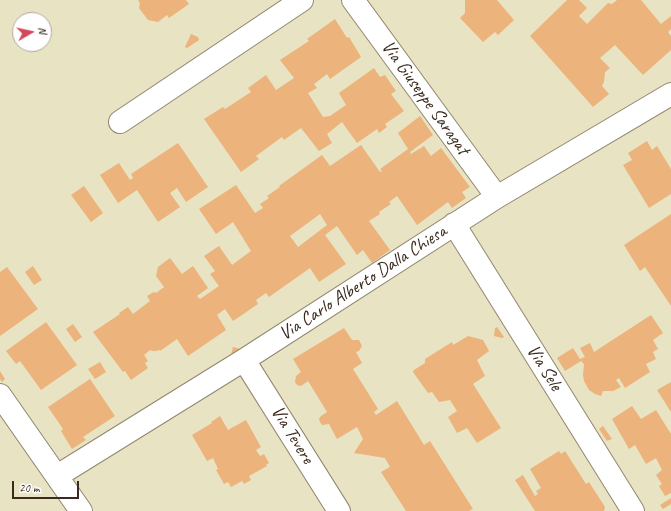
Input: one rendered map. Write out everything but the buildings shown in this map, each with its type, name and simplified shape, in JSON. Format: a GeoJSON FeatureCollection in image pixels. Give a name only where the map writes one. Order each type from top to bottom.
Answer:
{"type":"FeatureCollection","features":[{"type":"Feature","properties":{"kind":"street"},"geometry":{"type":"LineString","coordinates":[[120,122],[302,0]]}},
{"type":"Feature","properties":{"kind":"street","name":"Via Giuseppe Saragat"},"geometry":{"type":"LineString","coordinates":[[353,0],[497,197]]}},
{"type":"Feature","properties":{"kind":"street","name":"Via Carlo Alberto Dalla Chiesa"},"geometry":{"type":"LineString","coordinates":[[57,476],[244,360],[497,197],[671,95]]}},
{"type":"Feature","properties":{"kind":"street","name":"Via Sele"},"geometry":{"type":"LineString","coordinates":[[454,224],[633,511]]}},
{"type":"Feature","properties":{"kind":"street","name":"Via Tevere"},"geometry":{"type":"LineString","coordinates":[[244,360],[339,511]]}},
{"type":"Feature","properties":{"kind":"street"},"geometry":{"type":"LineString","coordinates":[[0,395],[81,511]]}}]}
